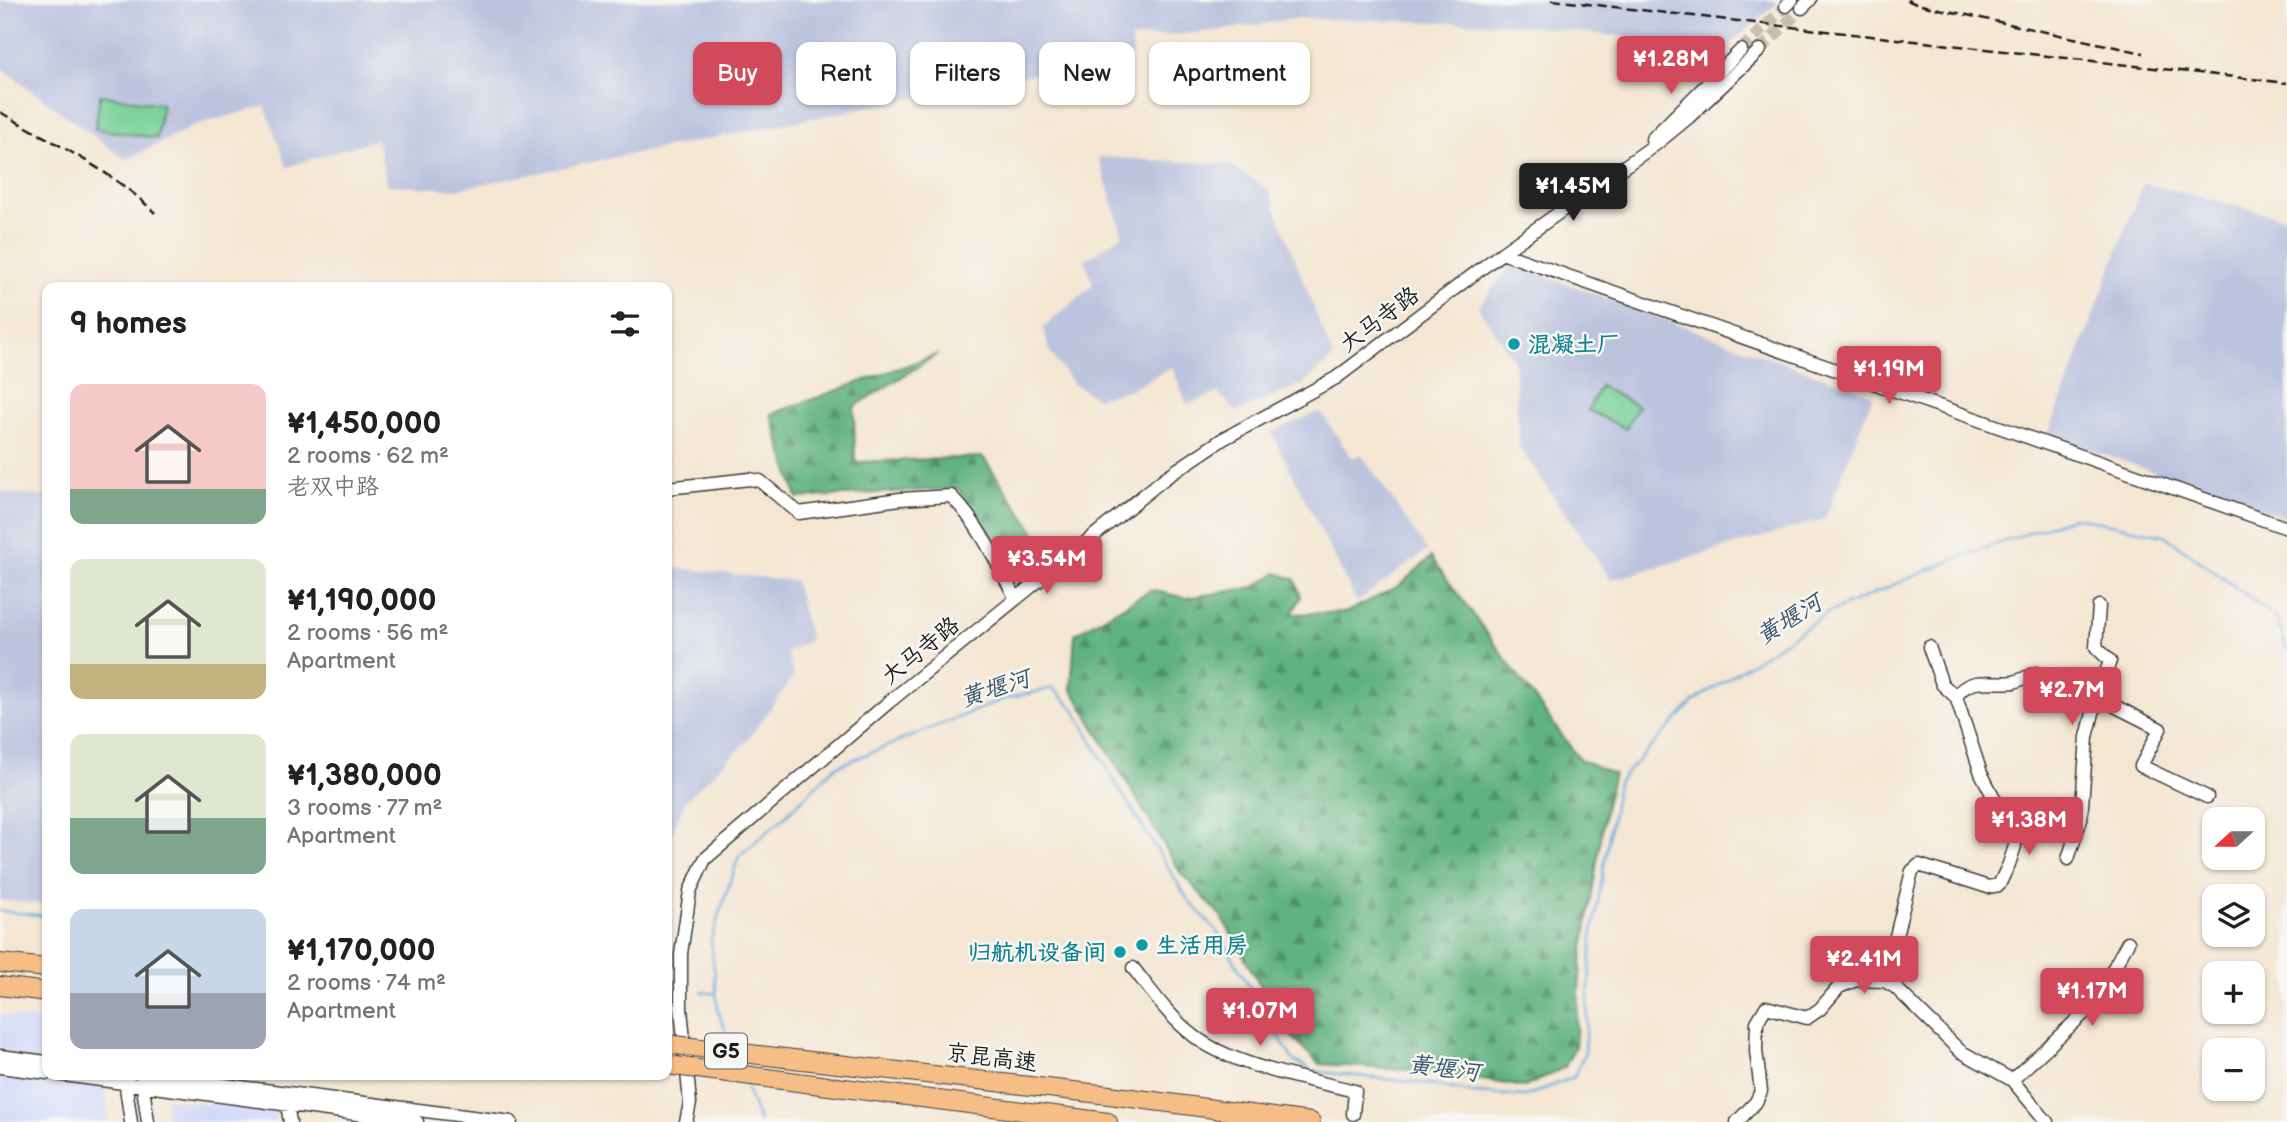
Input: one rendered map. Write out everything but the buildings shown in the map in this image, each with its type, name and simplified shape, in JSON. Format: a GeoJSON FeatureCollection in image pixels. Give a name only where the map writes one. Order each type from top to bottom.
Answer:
{"type":"FeatureCollection","features":[{"type":"Feature","properties":{"kind":"highway"},"geometry":{"type":"LineString","coordinates":[[0,962],[42,967]]}},
{"type":"Feature","properties":{"kind":"highway"},"geometry":{"type":"LineString","coordinates":[[0,986],[42,991]]}},
{"type":"Feature","properties":{"kind":"highway","name":"京昆高速"},"geometry":{"type":"LineString","coordinates":[[672,1045],[1109,1095],[1311,1122]]}},
{"type":"Feature","properties":{"kind":"highway","name":"G5"},"geometry":{"type":"LineString","coordinates":[[672,1066],[1108,1122]]}},
{"type":"Feature","properties":{"kind":"street"},"geometry":{"type":"LineString","coordinates":[[1625,166],[1741,50]]}},
{"type":"Feature","properties":{"kind":"street"},"geometry":{"type":"LineString","coordinates":[[1625,166],[1689,117],[1760,50]]}},
{"type":"Feature","properties":{"kind":"street","name":"大马寺路"},"geometry":{"type":"LineString","coordinates":[[686,1122],[690,1103],[681,1009],[681,954],[690,891],[705,859],[890,702],[1165,478],[1223,439],[1336,378],[1502,253],[1625,166]]}},
{"type":"Feature","properties":{"kind":"street"},"geometry":{"type":"LineString","coordinates":[[1502,253],[2287,528]]}},
{"type":"Feature","properties":{"kind":"street"},"geometry":{"type":"LineString","coordinates":[[672,488],[760,481],[799,513],[900,499],[951,496],[966,511],[978,529],[1016,599]]}},
{"type":"Feature","properties":{"kind":"street"},"geometry":{"type":"LineString","coordinates":[[2068,859],[2081,819],[2087,737],[2096,697],[2110,661],[2096,647],[2099,606]]}},
{"type":"Feature","properties":{"kind":"street"},"geometry":{"type":"LineString","coordinates":[[1885,981],[1912,871],[1919,865],[1988,887],[1999,885],[2015,846],[2015,838],[1981,773],[1956,697],[1942,684],[1929,647]]}},
{"type":"Feature","properties":{"kind":"street"},"geometry":{"type":"LineString","coordinates":[[1956,697],[1962,688],[1969,684],[2015,682],[2036,673],[2096,697],[2160,729],[2141,766],[2207,797]]}},
{"type":"Feature","properties":{"kind":"street"},"geometry":{"type":"LineString","coordinates":[[2012,1080],[2094,1004],[2128,942]]}},
{"type":"Feature","properties":{"kind":"street"},"geometry":{"type":"LineString","coordinates":[[1133,968],[1166,1011],[1194,1037],[1228,1057],[1355,1091],[1353,1114]]}},
{"type":"Feature","properties":{"kind":"street"},"geometry":{"type":"LineString","coordinates":[[1737,1122],[1756,1102],[1761,1091],[1756,1051],[1757,1022],[1766,1007],[1807,1018],[1820,1009],[1839,987],[1856,979],[1885,981],[1895,987],[1960,1051],[2012,1080],[2047,1122]]}},
{"type":"Feature","properties":{"kind":"street"},"geometry":{"type":"LineString","coordinates":[[0,1056],[42,1061]]}},
{"type":"Feature","properties":{"kind":"street"},"geometry":{"type":"LineString","coordinates":[[0,1067],[42,1072]]}},
{"type":"Feature","properties":{"kind":"street"},"geometry":{"type":"LineString","coordinates":[[124,1080],[131,1122]]}},
{"type":"Feature","properties":{"kind":"street"},"geometry":{"type":"LineString","coordinates":[[142,1080],[148,1122]]}},
{"type":"Feature","properties":{"kind":"street"},"geometry":{"type":"LineString","coordinates":[[153,1080],[287,1104],[417,1122]]}},
{"type":"Feature","properties":{"kind":"street"},"geometry":{"type":"LineString","coordinates":[[159,1080],[511,1122]]}},
{"type":"Feature","properties":{"kind":"street"},"geometry":{"type":"LineString","coordinates":[[287,1104],[290,1122]]}},
{"type":"Feature","properties":{"kind":"shaded area"},"geometry":{"type":"Polygon","coordinates":[[[0,0],[1778,2],[1726,48],[1508,24],[1299,18],[1223,30],[1131,39],[1131,42],[1039,42],[1039,73],[1025,76],[1025,42],[910,42],[910,99],[896,101],[896,42],[796,42],[796,105],[878,105],[457,189],[387,185],[377,139],[287,167],[265,106],[196,125],[126,160],[0,67],[0,0]]]}},
{"type":"Feature","properties":{"kind":"shaded area"},"geometry":{"type":"Polygon","coordinates":[[[1098,157],[1228,164],[1268,189],[1333,357],[1303,384],[1236,412],[1218,393],[1187,404],[1172,367],[1131,389],[1097,398],[1072,383],[1050,352],[1043,328],[1093,285],[1085,260],[1123,235],[1098,157]]]}},
{"type":"Feature","properties":{"kind":"shaded area"},"geometry":{"type":"Polygon","coordinates":[[[2143,183],[2287,218],[2287,518],[2048,435],[2143,183]]]}},
{"type":"Feature","properties":{"kind":"shaded area"},"geometry":{"type":"Polygon","coordinates":[[[1512,264],[1873,395],[1825,519],[1611,580],[1519,447],[1514,360],[1478,307],[1512,264]]]}},
{"type":"Feature","properties":{"kind":"shaded area"},"geometry":{"type":"Polygon","coordinates":[[[1320,411],[1352,458],[1361,454],[1427,550],[1357,602],[1271,432],[1320,411]]]}},
{"type":"Feature","properties":{"kind":"shaded area"},"geometry":{"type":"Polygon","coordinates":[[[0,492],[42,496],[42,904],[0,900],[0,492]]]}},
{"type":"Feature","properties":{"kind":"shaded area"},"geometry":{"type":"Polygon","coordinates":[[[672,568],[795,581],[810,640],[787,652],[794,676],[746,742],[685,801],[672,832],[672,568]]]}},
{"type":"Feature","properties":{"kind":"shaded area"},"geometry":{"type":"Polygon","coordinates":[[[0,1015],[42,1020],[42,1080],[105,1080],[109,1122],[0,1122],[0,1015]]]}},
{"type":"Feature","properties":{"kind":"shaded area"},"geometry":{"type":"Polygon","coordinates":[[[165,1099],[274,1111],[276,1122],[168,1122],[165,1099]]]}},
{"type":"Feature","properties":{"kind":"green space"},"geometry":{"type":"Polygon","coordinates":[[[100,95],[162,104],[157,138],[95,129],[100,95]]]}},
{"type":"Feature","properties":{"kind":"green space"},"geometry":{"type":"Polygon","coordinates":[[[938,354],[854,407],[855,462],[983,457],[1049,553],[1029,568],[991,539],[958,488],[797,498],[771,414],[938,354]]]}},
{"type":"Feature","properties":{"kind":"green space"},"geometry":{"type":"Polygon","coordinates":[[[1600,386],[1638,406],[1626,429],[1588,410],[1600,386]]]}},
{"type":"Feature","properties":{"kind":"green space"},"geometry":{"type":"Polygon","coordinates":[[[1431,557],[1580,760],[1614,774],[1606,805],[1581,964],[1575,1047],[1565,1067],[1525,1087],[1433,1072],[1319,1064],[1287,1032],[1221,916],[1180,872],[1071,688],[1075,634],[1151,590],[1187,598],[1254,587],[1276,573],[1295,579],[1301,597],[1292,614],[1347,612],[1399,586],[1431,557]]]}},
{"type":"Feature","properties":{"kind":"waterway","name":"黄堰河"},"geometry":{"type":"LineString","coordinates":[[730,1043],[718,1011],[711,939],[739,856],[835,767],[1004,699],[1053,688],[1075,710],[1116,784],[1189,901],[1216,930],[1293,1060],[1313,1071],[1429,1084],[1474,1093],[1526,1096],[1574,1077],[1585,1052],[1592,938],[1618,782],[1694,701],[1826,614],[1954,559],[2074,517],[2164,535],[2276,617],[2287,650]]}},
{"type":"Feature","properties":{"kind":"waterway"},"geometry":{"type":"LineString","coordinates":[[0,911],[42,915]]}},
{"type":"Feature","properties":{"kind":"waterway"},"geometry":{"type":"LineString","coordinates":[[702,992],[716,994]]}},
{"type":"Feature","properties":{"kind":"waterway","name":"黄堰河"},"geometry":{"type":"LineString","coordinates":[[745,1082],[759,1122]]}},
{"type":"Feature","properties":{"kind":"tunnel"},"geometry":{"type":"LineString","coordinates":[[1741,50],[1786,6]]}},
{"type":"Feature","properties":{"kind":"tunnel"},"geometry":{"type":"LineString","coordinates":[[1760,50],[1802,8]]}},
{"type":"Feature","properties":{"kind":"railway"},"geometry":{"type":"LineString","coordinates":[[1552,0],[2287,83]]}},
{"type":"Feature","properties":{"kind":"railway"},"geometry":{"type":"LineString","coordinates":[[1907,0],[2143,53]]}},
{"type":"Feature","properties":{"kind":"railway"},"geometry":{"type":"LineString","coordinates":[[0,112],[101,170],[155,213]]}},
{"type":"Feature","properties":{"kind":"place","name":"混凝土厂"},"geometry":{"type":"Point","coordinates":[1514,344]}},
{"type":"Feature","properties":{"kind":"place","name":"生活用房"},"geometry":{"type":"Point","coordinates":[1142,945]}},
{"type":"Feature","properties":{"kind":"place","name":"归航机设备间"},"geometry":{"type":"Point","coordinates":[1120,952]}}]}
